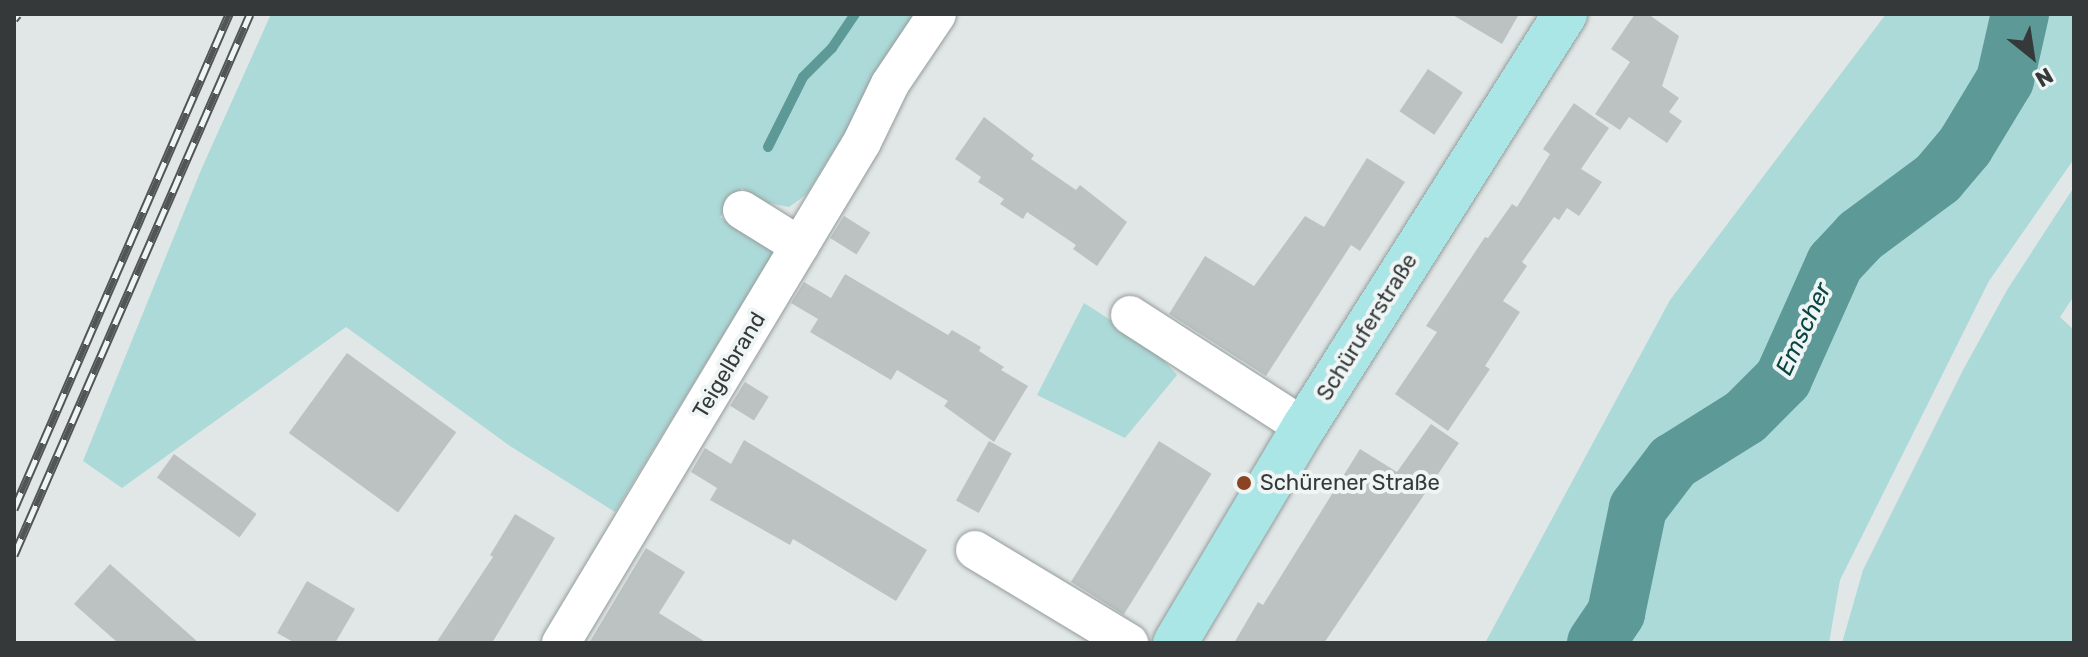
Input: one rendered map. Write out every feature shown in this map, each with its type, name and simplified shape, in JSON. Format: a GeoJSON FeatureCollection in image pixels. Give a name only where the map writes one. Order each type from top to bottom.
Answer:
{"type":"FeatureCollection","features":[{"type":"Feature","properties":{"kind":"main road","name":"Schüruferstraße"},"geometry":{"type":"LineString","coordinates":[[1175,643],[1304,427],[1565,14]]}},
{"type":"Feature","properties":{"kind":"street","name":"Teigelbrand"},"geometry":{"type":"LineString","coordinates":[[561,643],[862,142],[919,30],[937,14]]}},
{"type":"Feature","properties":{"kind":"street"},"geometry":{"type":"LineString","coordinates":[[742,210],[800,246]]}},
{"type":"Feature","properties":{"kind":"street"},"geometry":{"type":"LineString","coordinates":[[1130,315],[1304,427]]}},
{"type":"Feature","properties":{"kind":"street"},"geometry":{"type":"LineString","coordinates":[[975,550],[1129,643]]}},
{"type":"Feature","properties":{"kind":"shaded area"},"geometry":{"type":"Polygon","coordinates":[[[271,14],[918,14],[807,194],[789,207],[763,202],[742,188],[720,217],[774,252],[615,512],[510,446],[346,327],[122,488],[83,461],[201,170],[271,14]]]}},
{"type":"Feature","properties":{"kind":"shaded area"},"geometry":{"type":"Polygon","coordinates":[[[1886,14],[2074,14],[2074,159],[1989,281],[1840,580],[1829,643],[1485,643],[1670,300],[1886,14]]]}},
{"type":"Feature","properties":{"kind":"shaded area"},"geometry":{"type":"Polygon","coordinates":[[[2074,187],[2074,296],[2060,317],[2074,330],[2074,643],[1842,643],[1863,570],[1963,370],[2007,290],[2074,187]]]}},
{"type":"Feature","properties":{"kind":"shaded area"},"geometry":{"type":"Polygon","coordinates":[[[1084,303],[1151,346],[1177,375],[1125,438],[1037,395],[1084,303]]]}},
{"type":"Feature","properties":{"kind":"building"},"geometry":{"type":"Polygon","coordinates":[[[1451,14],[1519,14],[1502,44],[1451,14]]]}},
{"type":"Feature","properties":{"kind":"building"},"geometry":{"type":"Polygon","coordinates":[[[1635,14],[1648,14],[1679,36],[1662,86],[1679,98],[1669,112],[1682,121],[1667,143],[1629,117],[1620,130],[1595,114],[1630,62],[1611,49],[1635,14]]]}},
{"type":"Feature","properties":{"kind":"building"},"geometry":{"type":"Polygon","coordinates":[[[1428,69],[1463,92],[1434,135],[1399,111],[1428,69]]]}},
{"type":"Feature","properties":{"kind":"building"},"geometry":{"type":"Polygon","coordinates":[[[1574,103],[1609,128],[1581,169],[1602,182],[1579,216],[1567,208],[1559,220],[1554,217],[1522,262],[1527,266],[1503,301],[1520,312],[1485,366],[1490,369],[1448,431],[1395,394],[1437,332],[1426,326],[1485,237],[1488,238],[1512,204],[1517,207],[1550,154],[1543,149],[1574,103]]]}},
{"type":"Feature","properties":{"kind":"building"},"geometry":{"type":"Polygon","coordinates":[[[984,117],[1034,155],[1031,159],[1076,190],[1080,185],[1127,222],[1097,266],[1073,249],[1076,245],[1027,212],[1023,219],[1000,204],[1004,199],[978,182],[981,177],[955,159],[984,117]]]}},
{"type":"Feature","properties":{"kind":"building"},"geometry":{"type":"Polygon","coordinates":[[[1367,158],[1405,182],[1360,251],[1351,245],[1266,376],[1169,314],[1205,256],[1254,286],[1305,216],[1324,227],[1367,158]]]}},
{"type":"Feature","properties":{"kind":"building"},"geometry":{"type":"Polygon","coordinates":[[[844,216],[870,232],[857,254],[830,238],[844,216]]]}},
{"type":"Feature","properties":{"kind":"building"},"geometry":{"type":"Polygon","coordinates":[[[845,274],[948,335],[952,330],[981,347],[979,351],[1004,367],[1001,370],[1028,386],[994,442],[944,406],[948,401],[897,370],[891,380],[810,332],[818,319],[791,303],[804,282],[831,298],[845,274]]]}},
{"type":"Feature","properties":{"kind":"building"},"geometry":{"type":"Polygon","coordinates":[[[347,353],[456,432],[398,512],[289,433],[347,353]]]}},
{"type":"Feature","properties":{"kind":"building"},"geometry":{"type":"Polygon","coordinates":[[[745,382],[769,397],[754,421],[730,406],[745,382]]]}},
{"type":"Feature","properties":{"kind":"building"},"geometry":{"type":"Polygon","coordinates":[[[1431,424],[1459,443],[1324,643],[1234,643],[1258,602],[1263,605],[1360,449],[1397,472],[1431,424]]]}},
{"type":"Feature","properties":{"kind":"building"},"geometry":{"type":"Polygon","coordinates":[[[744,440],[927,550],[896,601],[793,539],[790,545],[710,500],[717,488],[691,472],[705,448],[731,464],[744,440]]]}},
{"type":"Feature","properties":{"kind":"building"},"geometry":{"type":"Polygon","coordinates":[[[989,441],[1012,454],[979,513],[956,500],[989,441]]]}},
{"type":"Feature","properties":{"kind":"building"},"geometry":{"type":"Polygon","coordinates":[[[1159,441],[1212,474],[1124,615],[1071,582],[1159,441]]]}},
{"type":"Feature","properties":{"kind":"building"},"geometry":{"type":"Polygon","coordinates":[[[174,454],[257,514],[239,537],[157,477],[174,454]]]}},
{"type":"Feature","properties":{"kind":"building"},"geometry":{"type":"Polygon","coordinates":[[[515,514],[555,538],[492,643],[436,643],[493,557],[490,555],[515,514]]]}},
{"type":"Feature","properties":{"kind":"building"},"geometry":{"type":"Polygon","coordinates":[[[646,548],[685,572],[659,613],[707,643],[589,643],[646,548]]]}},
{"type":"Feature","properties":{"kind":"building"},"geometry":{"type":"Polygon","coordinates":[[[110,564],[199,643],[118,643],[74,604],[110,564]]]}},
{"type":"Feature","properties":{"kind":"building"},"geometry":{"type":"Polygon","coordinates":[[[307,581],[355,609],[335,643],[295,643],[277,633],[307,581]]]}},
{"type":"Feature","properties":{"kind":"waterway"},"geometry":{"type":"LineString","coordinates":[[768,147],[803,77],[832,48],[855,14]]}},
{"type":"Feature","properties":{"kind":"waterway","name":"Emscher"},"geometry":{"type":"LineString","coordinates":[[1596,643],[1616,613],[1638,508],[1673,462],[1745,417],[1783,379],[1835,263],[1860,236],[1938,178],[1965,146],[2005,80],[2020,14]]}},
{"type":"Feature","properties":{"kind":"railway"},"geometry":{"type":"LineString","coordinates":[[14,19],[18,14]]}},
{"type":"Feature","properties":{"kind":"railway"},"geometry":{"type":"LineString","coordinates":[[14,509],[229,14]]}},
{"type":"Feature","properties":{"kind":"railway"},"geometry":{"type":"LineString","coordinates":[[14,555],[250,14]]}},
{"type":"Feature","properties":{"kind":"place","name":"Schürener Straße"},"geometry":{"type":"Point","coordinates":[1244,483]}}]}
